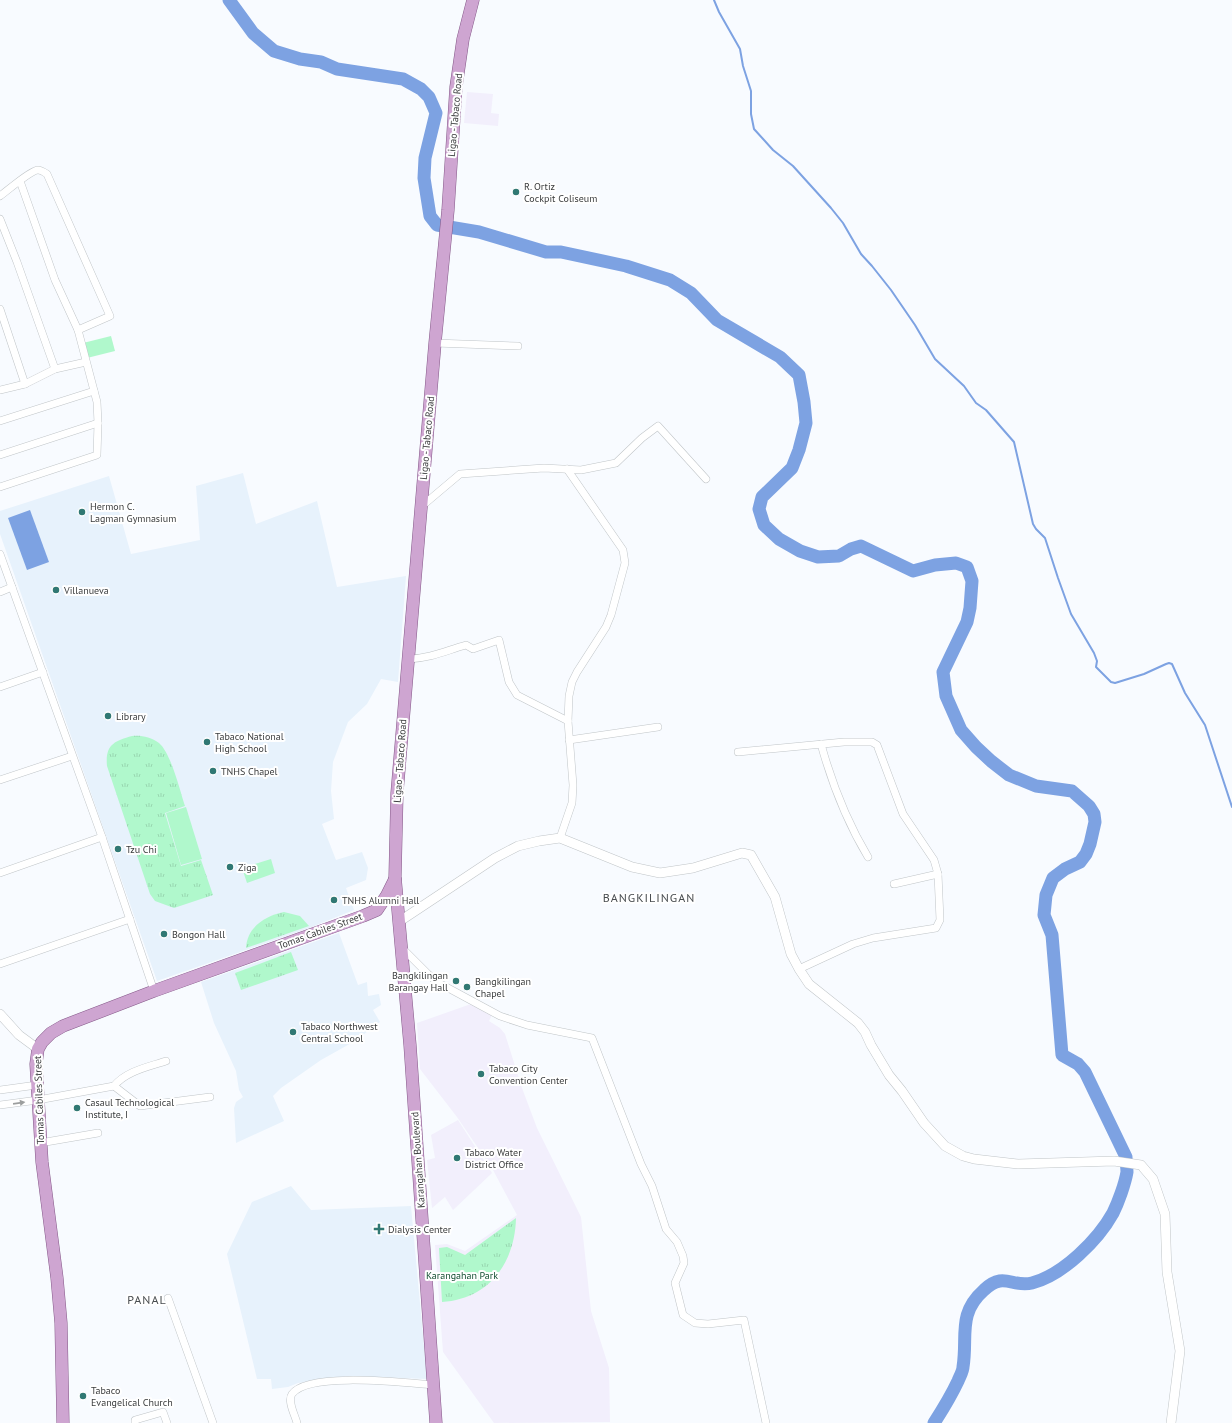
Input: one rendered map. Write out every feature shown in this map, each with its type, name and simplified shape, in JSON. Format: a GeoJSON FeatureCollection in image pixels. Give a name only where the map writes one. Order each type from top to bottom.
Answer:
{"type":"FeatureCollection","features":[{"type":"Feature","properties":{"kind":"main road","name":"Ligao - Tabaco Road"},"geometry":{"type":"LineString","coordinates":[[400,921],[395,877],[397,793],[435,343],[448,210],[457,80],[463,39],[473,0]]}},
{"type":"Feature","properties":{"kind":"main road","name":"Ligao - Tabaco Road"},"geometry":{"type":"LineString","coordinates":[[377,910],[387,895],[395,877]]}},
{"type":"Feature","properties":{"kind":"main road"},"geometry":{"type":"LineString","coordinates":[[377,910],[390,913],[400,921]]}},
{"type":"Feature","properties":{"kind":"main road","name":"Tomas Cabiles Street"},"geometry":{"type":"LineString","coordinates":[[63,1423],[59,1297],[40,1143],[36,1064],[38,1049],[46,1037],[63,1026],[154,991],[377,910]]}},
{"type":"Feature","properties":{"kind":"main road","name":"Karangahan Boulevard"},"geometry":{"type":"LineString","coordinates":[[400,921],[436,1423]]}},
{"type":"Feature","properties":{"kind":"street"},"geometry":{"type":"LineString","coordinates":[[0,196],[30,173],[37,170],[47,174],[110,316],[78,330]]}},
{"type":"Feature","properties":{"kind":"street"},"geometry":{"type":"LineString","coordinates":[[0,487],[97,456],[97,402],[78,330],[55,280],[20,181]]}},
{"type":"Feature","properties":{"kind":"street"},"geometry":{"type":"LineString","coordinates":[[0,219],[55,369]]}},
{"type":"Feature","properties":{"kind":"street"},"geometry":{"type":"LineString","coordinates":[[0,308],[25,384]]}},
{"type":"Feature","properties":{"kind":"street"},"geometry":{"type":"LineString","coordinates":[[435,343],[518,346]]}},
{"type":"Feature","properties":{"kind":"street"},"geometry":{"type":"LineString","coordinates":[[0,390],[25,384],[55,369],[86,362]]}},
{"type":"Feature","properties":{"kind":"street"},"geometry":{"type":"LineString","coordinates":[[0,421],[94,391]]}},
{"type":"Feature","properties":{"kind":"street"},"geometry":{"type":"LineString","coordinates":[[0,455],[98,423]]}},
{"type":"Feature","properties":{"kind":"street"},"geometry":{"type":"LineString","coordinates":[[422,506],[460,474],[544,468],[581,470],[616,463],[642,438],[658,426],[706,479]]}},
{"type":"Feature","properties":{"kind":"street"},"geometry":{"type":"LineString","coordinates":[[560,838],[572,803],[573,785],[568,721],[569,696],[572,682],[576,672],[606,627],[611,616],[625,563],[623,550],[567,469]]}},
{"type":"Feature","properties":{"kind":"street"},"geometry":{"type":"LineString","coordinates":[[0,554],[102,837],[154,991]]}},
{"type":"Feature","properties":{"kind":"street"},"geometry":{"type":"LineString","coordinates":[[0,592],[12,587]]}},
{"type":"Feature","properties":{"kind":"street"},"geometry":{"type":"LineString","coordinates":[[409,659],[422,659],[435,656],[466,645],[473,649],[499,640],[509,682],[517,695],[568,721]]}},
{"type":"Feature","properties":{"kind":"street"},"geometry":{"type":"LineString","coordinates":[[0,687],[43,672]]}},
{"type":"Feature","properties":{"kind":"street"},"geometry":{"type":"LineString","coordinates":[[569,740],[658,727]]}},
{"type":"Feature","properties":{"kind":"street"},"geometry":{"type":"LineString","coordinates":[[738,752],[821,744],[872,742],[877,745],[903,814],[934,860],[938,874],[940,920],[936,928],[873,938],[853,944],[799,969]]}},
{"type":"Feature","properties":{"kind":"street"},"geometry":{"type":"LineString","coordinates":[[821,744],[828,770],[855,834],[868,857]]}},
{"type":"Feature","properties":{"kind":"street"},"geometry":{"type":"LineString","coordinates":[[0,780],[72,756]]}},
{"type":"Feature","properties":{"kind":"street"},"geometry":{"type":"LineString","coordinates":[[0,873],[102,837]]}},
{"type":"Feature","properties":{"kind":"street"},"geometry":{"type":"LineString","coordinates":[[400,921],[489,862],[518,846],[547,840],[560,838],[632,867],[660,873],[693,868],[742,853],[751,855],[776,897],[791,954],[799,969],[809,984],[858,1023],[865,1032],[889,1075],[924,1123],[945,1146],[963,1156],[1002,1163],[1018,1164],[1114,1161],[1141,1165],[1153,1179],[1165,1214],[1167,1272],[1180,1351],[1171,1423]]}},
{"type":"Feature","properties":{"kind":"street"},"geometry":{"type":"LineString","coordinates":[[894,884],[938,874]]}},
{"type":"Feature","properties":{"kind":"street"},"geometry":{"type":"LineString","coordinates":[[0,964],[130,919]]}},
{"type":"Feature","properties":{"kind":"street"},"geometry":{"type":"LineString","coordinates":[[401,946],[437,982],[500,1016],[527,1025],[592,1038],[641,1164],[652,1186],[666,1229],[677,1242],[683,1256],[684,1263],[675,1283],[683,1315],[695,1323],[708,1324],[744,1320],[766,1423]]}},
{"type":"Feature","properties":{"kind":"street"},"geometry":{"type":"LineString","coordinates":[[0,1014],[19,1035],[38,1049]]}},
{"type":"Feature","properties":{"kind":"street"},"geometry":{"type":"LineString","coordinates":[[0,1105],[38,1100],[114,1086],[128,1074],[166,1061]]}},
{"type":"Feature","properties":{"kind":"street"},"geometry":{"type":"LineString","coordinates":[[0,1090],[37,1085]]}},
{"type":"Feature","properties":{"kind":"street"},"geometry":{"type":"LineString","coordinates":[[114,1086],[140,1106],[210,1098]]}},
{"type":"Feature","properties":{"kind":"street"},"geometry":{"type":"LineString","coordinates":[[40,1143],[98,1134]]}},
{"type":"Feature","properties":{"kind":"street"},"geometry":{"type":"LineString","coordinates":[[168,1298],[213,1423]]}},
{"type":"Feature","properties":{"kind":"street"},"geometry":{"type":"LineString","coordinates":[[297,1423],[290,1399],[291,1394],[298,1388],[315,1383],[344,1380],[434,1385]]}},
{"type":"Feature","properties":{"kind":"street"},"geometry":{"type":"LineString","coordinates":[[135,1423],[134,1420],[163,1412],[167,1423]]}},
{"type":"Feature","properties":{"kind":"shaded area"},"geometry":{"type":"Polygon","coordinates":[[[467,92],[493,94],[491,113],[499,114],[498,126],[464,123],[467,92]]]}},
{"type":"Feature","properties":{"kind":"shaded area","name":"Tabaco National High School"},"geometry":{"type":"Polygon","coordinates":[[[243,473],[256,524],[317,501],[337,587],[406,576],[398,682],[381,679],[367,704],[348,722],[333,762],[331,791],[334,819],[322,824],[336,860],[362,852],[368,868],[366,880],[346,888],[354,910],[309,928],[157,981],[0,534],[0,511],[109,476],[131,554],[200,540],[196,486],[243,473]]]}},
{"type":"Feature","properties":{"kind":"shaded area","name":"Tabaco Northwest Central School"},"geometry":{"type":"Polygon","coordinates":[[[339,933],[358,985],[367,982],[368,996],[379,994],[381,1005],[373,1010],[380,1022],[355,1041],[321,1060],[281,1088],[273,1096],[284,1121],[236,1143],[234,1108],[236,1102],[243,1097],[239,1090],[236,1071],[214,1023],[201,982],[339,933]]]}},
{"type":"Feature","properties":{"kind":"shaded area"},"geometry":{"type":"Polygon","coordinates":[[[471,1004],[492,1015],[489,1021],[500,1028],[505,1034],[522,1088],[537,1128],[581,1217],[591,1311],[609,1368],[610,1422],[494,1423],[443,1352],[435,1245],[447,1244],[465,1251],[517,1215],[493,1170],[457,1117],[420,1069],[417,1023],[471,1004]]]}},
{"type":"Feature","properties":{"kind":"shaded area"},"geometry":{"type":"Polygon","coordinates":[[[458,1120],[492,1173],[453,1210],[445,1197],[432,1208],[427,1160],[435,1158],[431,1135],[458,1120]]]}},
{"type":"Feature","properties":{"kind":"shaded area"},"geometry":{"type":"Polygon","coordinates":[[[291,1186],[311,1210],[411,1206],[427,1379],[346,1376],[298,1383],[288,1387],[272,1389],[271,1379],[257,1379],[227,1254],[252,1202],[291,1186]]]}},
{"type":"Feature","properties":{"kind":"green space"},"geometry":{"type":"Polygon","coordinates":[[[111,336],[115,351],[87,358],[83,343],[111,336]]]}},
{"type":"Feature","properties":{"kind":"green space"},"geometry":{"type":"Polygon","coordinates":[[[132,736],[153,739],[159,743],[167,755],[175,773],[185,806],[165,813],[181,866],[201,860],[213,895],[174,908],[155,901],[150,894],[107,766],[108,753],[112,745],[120,740],[132,736]]]}},
{"type":"Feature","properties":{"kind":"green space"},"geometry":{"type":"Polygon","coordinates":[[[186,807],[202,859],[181,865],[166,813],[186,807]]]}},
{"type":"Feature","properties":{"kind":"green space"},"geometry":{"type":"Polygon","coordinates":[[[271,859],[275,873],[247,883],[242,868],[271,859]]]}},
{"type":"Feature","properties":{"kind":"green space"},"geometry":{"type":"Polygon","coordinates":[[[284,912],[300,916],[309,926],[246,948],[247,941],[253,928],[270,916],[284,912]]]}},
{"type":"Feature","properties":{"kind":"green space"},"geometry":{"type":"Polygon","coordinates":[[[291,952],[298,970],[241,990],[235,973],[291,952]]]}},
{"type":"Feature","properties":{"kind":"green space","name":"Karangahan Park"},"geometry":{"type":"Polygon","coordinates":[[[516,1218],[511,1250],[505,1264],[496,1276],[486,1286],[473,1294],[459,1299],[442,1302],[439,1248],[447,1247],[465,1255],[516,1218]]]}},
{"type":"Feature","properties":{"kind":"water"},"geometry":{"type":"Polygon","coordinates":[[[30,510],[49,562],[27,570],[8,518],[30,510]]]}},
{"type":"Feature","properties":{"kind":"waterway"},"geometry":{"type":"LineString","coordinates":[[229,0],[253,33],[274,51],[300,59],[321,62],[337,69],[403,79],[421,89],[429,97],[436,113],[425,158],[424,178],[430,216],[437,225],[479,232],[546,252],[561,252],[626,266],[670,280],[691,293],[717,320],[780,357],[799,375],[806,423],[799,450],[792,468],[762,497],[759,509],[764,525],[779,539],[800,551],[818,557],[839,556],[851,549],[861,546],[913,571],[935,565],[956,563],[967,567],[972,581],[970,608],[967,622],[943,672],[946,696],[961,730],[976,747],[1009,775],[1036,786],[1072,791],[1089,806],[1094,814],[1095,822],[1086,854],[1080,862],[1065,869],[1053,878],[1046,895],[1044,915],[1052,935],[1062,1055],[1078,1064],[1085,1072],[1126,1157],[1127,1172],[1125,1182],[1115,1209],[1106,1223],[1089,1245],[1067,1264],[1044,1279],[1032,1283],[1019,1284],[1003,1281],[991,1284],[976,1299],[970,1308],[965,1326],[962,1372],[950,1397],[934,1423]]}},
{"type":"Feature","properties":{"kind":"waterway"},"geometry":{"type":"LineString","coordinates":[[714,0],[719,12],[740,49],[743,66],[751,91],[751,114],[754,129],[773,150],[793,166],[831,208],[843,223],[861,254],[891,290],[915,325],[935,359],[964,386],[976,403],[986,410],[1014,442],[1033,524],[1045,538],[1071,614],[1094,653],[1097,661],[1096,667],[1111,682],[1115,683],[1144,674],[1166,664],[1172,664],[1185,693],[1205,725],[1232,807]]}},
{"type":"Feature","properties":{"kind":"place","name":"R. Ortiz Cockpit Coliseum"},"geometry":{"type":"Point","coordinates":[516,192]}},
{"type":"Feature","properties":{"kind":"place","name":"Hermon C. Lagman Gymnasium"},"geometry":{"type":"Point","coordinates":[82,512]}},
{"type":"Feature","properties":{"kind":"place","name":"Villanueva"},"geometry":{"type":"Point","coordinates":[56,590]}},
{"type":"Feature","properties":{"kind":"place","name":"Library"},"geometry":{"type":"Point","coordinates":[108,716]}},
{"type":"Feature","properties":{"kind":"place","name":"Tabaco National High School"},"geometry":{"type":"Point","coordinates":[207,742]}},
{"type":"Feature","properties":{"kind":"place","name":"TNHS Chapel"},"geometry":{"type":"Point","coordinates":[213,771]}},
{"type":"Feature","properties":{"kind":"place","name":"Tzu Chi"},"geometry":{"type":"Point","coordinates":[118,849]}},
{"type":"Feature","properties":{"kind":"place","name":"Ziga"},"geometry":{"type":"Point","coordinates":[230,867]}},
{"type":"Feature","properties":{"kind":"place","name":"TNHS Alumni Hall"},"geometry":{"type":"Point","coordinates":[334,900]}},
{"type":"Feature","properties":{"kind":"place","name":"Bongon Hall"},"geometry":{"type":"Point","coordinates":[164,934]}},
{"type":"Feature","properties":{"kind":"place","name":"Bangkilingan Barangay Hall"},"geometry":{"type":"Point","coordinates":[456,981]}},
{"type":"Feature","properties":{"kind":"place","name":"Bangkilingan Chapel"},"geometry":{"type":"Point","coordinates":[467,987]}},
{"type":"Feature","properties":{"kind":"place","name":"Tabaco Northwest Central School"},"geometry":{"type":"Point","coordinates":[293,1032]}},
{"type":"Feature","properties":{"kind":"place","name":"Tabaco City Convention Center"},"geometry":{"type":"Point","coordinates":[481,1074]}},
{"type":"Feature","properties":{"kind":"place","name":"Casaul Technological Institute, I"},"geometry":{"type":"Point","coordinates":[77,1108]}},
{"type":"Feature","properties":{"kind":"place","name":"Tabaco Water District Office"},"geometry":{"type":"Point","coordinates":[457,1158]}},
{"type":"Feature","properties":{"kind":"place","name":"Dialysis Center"},"geometry":{"type":"Point","coordinates":[379,1229]}},
{"type":"Feature","properties":{"kind":"place","name":"Tabaco Evangelical Church"},"geometry":{"type":"Point","coordinates":[83,1396]}},
{"type":"Feature","properties":{"kind":"district","name":"BANGKILINGAN"},"geometry":{"type":"Point","coordinates":[649,897]}},
{"type":"Feature","properties":{"kind":"district","name":"PANAL"},"geometry":{"type":"Point","coordinates":[147,1299]}}]}
